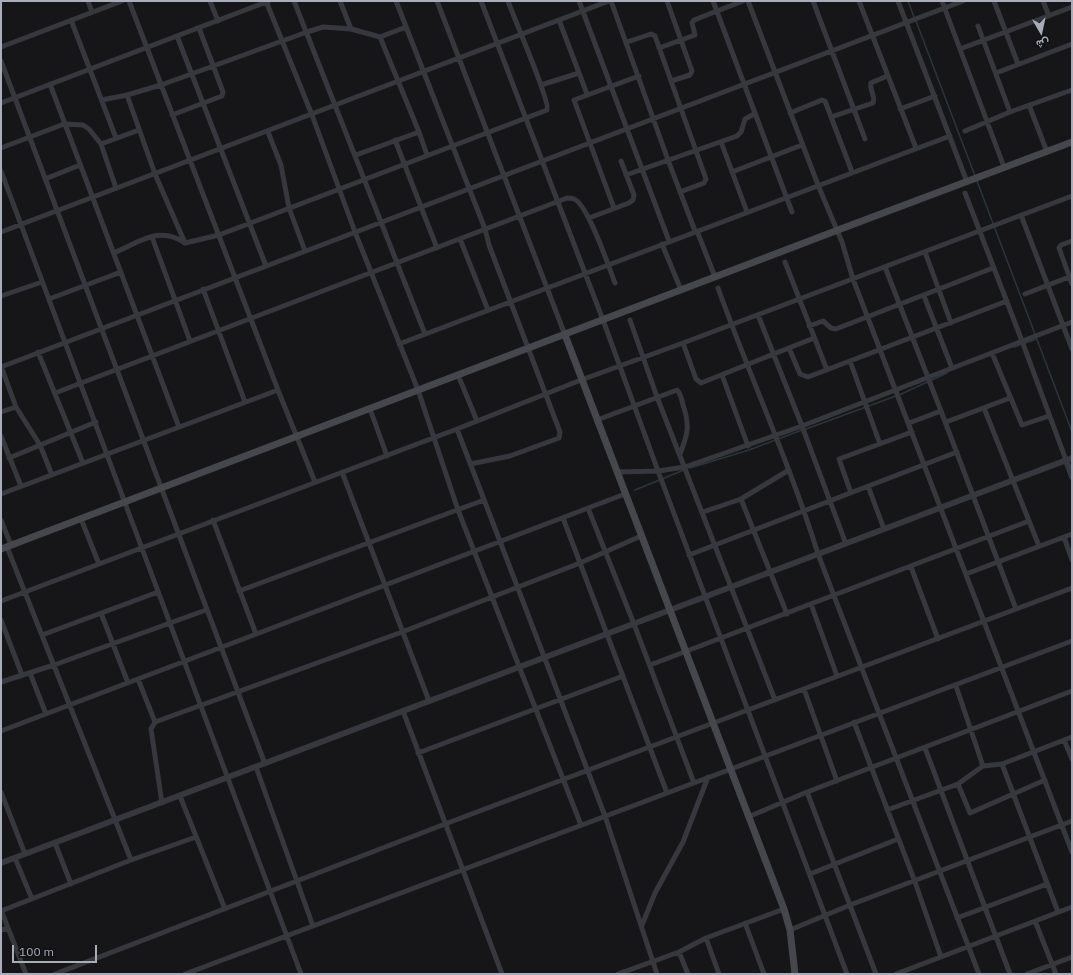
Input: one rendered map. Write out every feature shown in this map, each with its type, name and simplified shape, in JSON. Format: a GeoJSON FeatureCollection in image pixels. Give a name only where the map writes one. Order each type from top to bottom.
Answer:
{"type":"FeatureCollection","features":[{"type":"Feature","properties":{"kind":"main road"},"geometry":{"type":"LineString","coordinates":[[6,547],[1072,142]]}},
{"type":"Feature","properties":{"kind":"main road"},"geometry":{"type":"LineString","coordinates":[[565,335],[712,724],[784,909],[790,930],[794,974]]}},
{"type":"Feature","properties":{"kind":"street"},"geometry":{"type":"LineString","coordinates":[[88,1],[92,12]]}},
{"type":"Feature","properties":{"kind":"street"},"geometry":{"type":"LineString","coordinates":[[1,47],[122,1]]}},
{"type":"Feature","properties":{"kind":"street"},"geometry":{"type":"LineString","coordinates":[[129,1],[278,390],[315,482]]}},
{"type":"Feature","properties":{"kind":"street"},"geometry":{"type":"LineString","coordinates":[[210,1],[218,21]]}},
{"type":"Feature","properties":{"kind":"street"},"geometry":{"type":"LineString","coordinates":[[1,103],[267,1],[312,115],[354,232],[418,390],[458,510],[474,552],[581,825]]}},
{"type":"Feature","properties":{"kind":"street"},"geometry":{"type":"LineString","coordinates":[[294,1],[356,155],[425,334]]}},
{"type":"Feature","properties":{"kind":"street"},"geometry":{"type":"LineString","coordinates":[[340,1],[351,29]]}},
{"type":"Feature","properties":{"kind":"street"},"geometry":{"type":"LineString","coordinates":[[396,1],[485,229],[489,245],[512,301],[560,432],[559,438],[510,456],[470,464]]}},
{"type":"Feature","properties":{"kind":"street"},"geometry":{"type":"LineString","coordinates":[[437,1],[565,335]]}},
{"type":"Feature","properties":{"kind":"street"},"geometry":{"type":"LineString","coordinates":[[481,1],[526,118],[541,162],[603,320],[689,555],[848,974]]}},
{"type":"Feature","properties":{"kind":"street"},"geometry":{"type":"LineString","coordinates":[[114,253],[163,234],[170,235],[186,243],[219,235],[548,109],[541,85],[520,35],[508,1]]}},
{"type":"Feature","properties":{"kind":"street"},"geometry":{"type":"LineString","coordinates":[[579,1],[669,241]]}},
{"type":"Feature","properties":{"kind":"street"},"geometry":{"type":"LineString","coordinates":[[1,232],[610,1],[627,42],[680,192],[715,277]]}},
{"type":"Feature","properties":{"kind":"street"},"geometry":{"type":"LineString","coordinates":[[667,1],[692,72],[671,81]]}},
{"type":"Feature","properties":{"kind":"street"},"geometry":{"type":"LineString","coordinates":[[713,1],[754,114],[792,212]]}},
{"type":"Feature","properties":{"kind":"street"},"geometry":{"type":"LineString","coordinates":[[659,48],[695,35],[693,20],[743,1]]}},
{"type":"Feature","properties":{"kind":"street"},"geometry":{"type":"LineString","coordinates":[[748,1],[802,145],[838,230],[853,279],[1072,852]]}},
{"type":"Feature","properties":{"kind":"street"},"geometry":{"type":"LineString","coordinates":[[813,1],[865,139]]}},
{"type":"Feature","properties":{"kind":"street"},"geometry":{"type":"LineString","coordinates":[[859,1],[916,148]]}},
{"type":"Feature","properties":{"kind":"street"},"geometry":{"type":"LineString","coordinates":[[898,1],[950,136],[970,180]]}},
{"type":"Feature","properties":{"kind":"street"},"geometry":{"type":"LineString","coordinates":[[942,1],[1004,167]]}},
{"type":"Feature","properties":{"kind":"street"},"geometry":{"type":"LineString","coordinates":[[52,474],[40,445],[16,407],[1,366],[541,162],[626,128],[907,24],[963,1]]}},
{"type":"Feature","properties":{"kind":"street"},"geometry":{"type":"LineString","coordinates":[[994,1],[1018,64]]}},
{"type":"Feature","properties":{"kind":"street"},"geometry":{"type":"LineString","coordinates":[[1043,1],[1048,16]]}},
{"type":"Feature","properties":{"kind":"street"},"geometry":{"type":"LineString","coordinates":[[960,49],[1048,16],[1072,5],[1071,1]]}},
{"type":"Feature","properties":{"kind":"street"},"geometry":{"type":"LineString","coordinates":[[71,20],[91,68],[116,138]]}},
{"type":"Feature","properties":{"kind":"street"},"geometry":{"type":"LineString","coordinates":[[559,20],[587,94]]}},
{"type":"Feature","properties":{"kind":"street"},"geometry":{"type":"LineString","coordinates":[[978,26],[1010,112]]}},
{"type":"Feature","properties":{"kind":"street"},"geometry":{"type":"LineString","coordinates":[[102,100],[127,95],[161,85],[323,27],[351,29],[380,37],[406,27]]}},
{"type":"Feature","properties":{"kind":"street"},"geometry":{"type":"LineString","coordinates":[[172,115],[222,96],[214,65],[199,28]]}},
{"type":"Feature","properties":{"kind":"street"},"geometry":{"type":"LineString","coordinates":[[627,42],[653,34],[706,179],[704,183],[680,192]]}},
{"type":"Feature","properties":{"kind":"street"},"geometry":{"type":"LineString","coordinates":[[177,36],[266,266]]}},
{"type":"Feature","properties":{"kind":"street"},"geometry":{"type":"LineString","coordinates":[[380,37],[427,155]]}},
{"type":"Feature","properties":{"kind":"street"},"geometry":{"type":"LineString","coordinates":[[996,73],[1072,44]]}},
{"type":"Feature","properties":{"kind":"street"},"geometry":{"type":"LineString","coordinates":[[1,61],[264,764]]}},
{"type":"Feature","properties":{"kind":"street"},"geometry":{"type":"LineString","coordinates":[[541,85],[579,73]]}},
{"type":"Feature","properties":{"kind":"street"},"geometry":{"type":"LineString","coordinates":[[614,208],[574,102],[575,99],[587,94],[638,76]]}},
{"type":"Feature","properties":{"kind":"street"},"geometry":{"type":"LineString","coordinates":[[831,117],[873,103],[875,100],[870,87],[871,84],[888,76]]}},
{"type":"Feature","properties":{"kind":"street"},"geometry":{"type":"LineString","coordinates":[[50,84],[179,427]]}},
{"type":"Feature","properties":{"kind":"street"},"geometry":{"type":"LineString","coordinates":[[966,131],[1010,112],[1072,90]]}},
{"type":"Feature","properties":{"kind":"street"},"geometry":{"type":"LineString","coordinates":[[127,95],[155,174],[186,243]]}},
{"type":"Feature","properties":{"kind":"street"},"geometry":{"type":"LineString","coordinates":[[900,109],[935,96]]}},
{"type":"Feature","properties":{"kind":"street"},"geometry":{"type":"LineString","coordinates":[[790,113],[823,100],[852,172]]}},
{"type":"Feature","properties":{"kind":"street"},"geometry":{"type":"LineString","coordinates":[[1029,105],[1047,152]]}},
{"type":"Feature","properties":{"kind":"street"},"geometry":{"type":"LineString","coordinates":[[626,175],[740,134],[745,119],[754,114]]}},
{"type":"Feature","properties":{"kind":"street"},"geometry":{"type":"LineString","coordinates":[[1,148],[64,124],[83,125],[89,129],[101,144],[116,188]]}},
{"type":"Feature","properties":{"kind":"street"},"geometry":{"type":"LineString","coordinates":[[101,144],[139,130]]}},
{"type":"Feature","properties":{"kind":"street"},"geometry":{"type":"LineString","coordinates":[[268,132],[281,165],[289,208],[305,251]]}},
{"type":"Feature","properties":{"kind":"street"},"geometry":{"type":"LineString","coordinates":[[356,155],[419,132]]}},
{"type":"Feature","properties":{"kind":"street"},"geometry":{"type":"LineString","coordinates":[[399,344],[787,196],[950,136]]}},
{"type":"Feature","properties":{"kind":"street"},"geometry":{"type":"LineString","coordinates":[[395,140],[437,248]]}},
{"type":"Feature","properties":{"kind":"street"},"geometry":{"type":"LineString","coordinates":[[721,142],[747,212]]}},
{"type":"Feature","properties":{"kind":"street"},"geometry":{"type":"LineString","coordinates":[[732,172],[802,145]]}},
{"type":"Feature","properties":{"kind":"street"},"geometry":{"type":"LineString","coordinates":[[590,218],[629,203],[633,198],[621,161]]}},
{"type":"Feature","properties":{"kind":"street"},"geometry":{"type":"LineString","coordinates":[[45,179],[80,165]]}},
{"type":"Feature","properties":{"kind":"street"},"geometry":{"type":"LineString","coordinates":[[1,171],[126,502],[141,548],[301,974]]}},
{"type":"Feature","properties":{"kind":"street"},"geometry":{"type":"LineString","coordinates":[[965,193],[1049,416],[1069,459],[1072,477]]}},
{"type":"Feature","properties":{"kind":"street"},"geometry":{"type":"LineString","coordinates":[[1,601],[213,520],[435,438],[582,380],[1072,196]]}},
{"type":"Feature","properties":{"kind":"street"},"geometry":{"type":"LineString","coordinates":[[55,393],[116,369],[152,357],[190,341],[251,320],[567,198],[574,198],[590,218],[614,283]]}},
{"type":"Feature","properties":{"kind":"street"},"geometry":{"type":"LineString","coordinates":[[1021,215],[1072,348]]}},
{"type":"Feature","properties":{"kind":"street"},"geometry":{"type":"LineString","coordinates":[[152,237],[190,341]]}},
{"type":"Feature","properties":{"kind":"street"},"geometry":{"type":"LineString","coordinates":[[460,239],[488,310]]}},
{"type":"Feature","properties":{"kind":"street"},"geometry":{"type":"LineString","coordinates":[[1072,241],[1061,245],[1059,248],[1072,284]]}},
{"type":"Feature","properties":{"kind":"street"},"geometry":{"type":"LineString","coordinates":[[662,244],[681,290]]}},
{"type":"Feature","properties":{"kind":"street"},"geometry":{"type":"LineString","coordinates":[[925,252],[951,323]]}},
{"type":"Feature","properties":{"kind":"street"},"geometry":{"type":"LineString","coordinates":[[785,262],[826,370]]}},
{"type":"Feature","properties":{"kind":"street"},"geometry":{"type":"LineString","coordinates":[[885,267],[946,422],[1016,610]]}},
{"type":"Feature","properties":{"kind":"street"},"geometry":{"type":"LineString","coordinates":[[809,326],[823,321],[831,328],[836,329],[993,268]]}},
{"type":"Feature","properties":{"kind":"street"},"geometry":{"type":"LineString","coordinates":[[49,299],[121,272]]}},
{"type":"Feature","properties":{"kind":"street"},"geometry":{"type":"LineString","coordinates":[[1025,294],[1069,277]]}},
{"type":"Feature","properties":{"kind":"street"},"geometry":{"type":"LineString","coordinates":[[1,296],[42,282]]}},
{"type":"Feature","properties":{"kind":"street"},"geometry":{"type":"LineString","coordinates":[[718,288],[746,365],[776,436],[805,511],[818,554],[979,974]]}},
{"type":"Feature","properties":{"kind":"street"},"geometry":{"type":"LineString","coordinates":[[203,289],[245,402]]}},
{"type":"Feature","properties":{"kind":"street"},"geometry":{"type":"LineString","coordinates":[[924,296],[952,368]]}},
{"type":"Feature","properties":{"kind":"street"},"geometry":{"type":"LineString","coordinates":[[789,348],[800,374],[808,377],[1006,301]]}},
{"type":"Feature","properties":{"kind":"street"},"geometry":{"type":"LineString","coordinates":[[758,315],[802,426],[846,544]]}},
{"type":"Feature","properties":{"kind":"street"},"geometry":{"type":"LineString","coordinates":[[630,320],[657,397],[775,700]]}},
{"type":"Feature","properties":{"kind":"street"},"geometry":{"type":"LineString","coordinates":[[617,472],[658,471],[685,467],[776,436],[1072,322]]}},
{"type":"Feature","properties":{"kind":"street"},"geometry":{"type":"LineString","coordinates":[[683,343],[698,382],[722,375],[814,338]]}},
{"type":"Feature","properties":{"kind":"street"},"geometry":{"type":"LineString","coordinates":[[38,352],[84,462]]}},
{"type":"Feature","properties":{"kind":"street"},"geometry":{"type":"LineString","coordinates":[[992,353],[1022,425],[1049,416]]}},
{"type":"Feature","properties":{"kind":"street"},"geometry":{"type":"LineString","coordinates":[[850,361],[880,444]]}},
{"type":"Feature","properties":{"kind":"street"},"geometry":{"type":"LineString","coordinates":[[458,375],[477,422]]}},
{"type":"Feature","properties":{"kind":"street"},"geometry":{"type":"LineString","coordinates":[[722,375],[748,446]]}},
{"type":"Feature","properties":{"kind":"street"},"geometry":{"type":"LineString","coordinates":[[1,494],[278,390]]}},
{"type":"Feature","properties":{"kind":"street"},"geometry":{"type":"LineString","coordinates":[[598,420],[677,390],[679,392],[688,427],[687,438],[680,454]]}},
{"type":"Feature","properties":{"kind":"street"},"geometry":{"type":"LineString","coordinates":[[946,422],[1010,398]]}},
{"type":"Feature","properties":{"kind":"street"},"geometry":{"type":"LineString","coordinates":[[1,412],[16,407]]}},
{"type":"Feature","properties":{"kind":"street"},"geometry":{"type":"LineString","coordinates":[[984,408],[1039,546]]}},
{"type":"Feature","properties":{"kind":"street"},"geometry":{"type":"LineString","coordinates":[[370,409],[387,456]]}},
{"type":"Feature","properties":{"kind":"street"},"geometry":{"type":"LineString","coordinates":[[908,423],[941,411]]}},
{"type":"Feature","properties":{"kind":"street"},"geometry":{"type":"LineString","coordinates":[[9,458],[96,422]]}},
{"type":"Feature","properties":{"kind":"street"},"geometry":{"type":"LineString","coordinates":[[458,429],[470,464],[605,816],[642,925],[656,974]]}},
{"type":"Feature","properties":{"kind":"street"},"geometry":{"type":"LineString","coordinates":[[851,493],[839,459],[912,432]]}},
{"type":"Feature","properties":{"kind":"street"},"geometry":{"type":"LineString","coordinates":[[1,436],[21,486]]}},
{"type":"Feature","properties":{"kind":"street"},"geometry":{"type":"LineString","coordinates":[[689,555],[714,544],[805,511],[957,452]]}},
{"type":"Feature","properties":{"kind":"street"},"geometry":{"type":"LineString","coordinates":[[1,864],[1069,459]]}},
{"type":"Feature","properties":{"kind":"street"},"geometry":{"type":"LineString","coordinates":[[703,512],[740,499],[789,470]]}},
{"type":"Feature","properties":{"kind":"street"},"geometry":{"type":"LineString","coordinates":[[342,472],[429,702]]}},
{"type":"Feature","properties":{"kind":"street"},"geometry":{"type":"LineString","coordinates":[[868,486],[884,529]]}},
{"type":"Feature","properties":{"kind":"street"},"geometry":{"type":"LineString","coordinates":[[1,731],[626,494]]}},
{"type":"Feature","properties":{"kind":"street"},"geometry":{"type":"LineString","coordinates":[[740,499],[754,530],[787,614]]}},
{"type":"Feature","properties":{"kind":"street"},"geometry":{"type":"LineString","coordinates":[[239,591],[484,500]]}},
{"type":"Feature","properties":{"kind":"street"},"geometry":{"type":"LineString","coordinates":[[588,508],[650,665],[694,783]]}},
{"type":"Feature","properties":{"kind":"street"},"geometry":{"type":"LineString","coordinates":[[563,518],[667,793]]}},
{"type":"Feature","properties":{"kind":"street"},"geometry":{"type":"LineString","coordinates":[[81,519],[99,564]]}},
{"type":"Feature","properties":{"kind":"street"},"geometry":{"type":"LineString","coordinates":[[1,520],[6,547],[131,860]]}},
{"type":"Feature","properties":{"kind":"street"},"geometry":{"type":"LineString","coordinates":[[213,520],[256,634]]}},
{"type":"Feature","properties":{"kind":"street"},"geometry":{"type":"LineString","coordinates":[[650,665],[957,550],[1029,521]]}},
{"type":"Feature","properties":{"kind":"street"},"geometry":{"type":"LineString","coordinates":[[966,574],[1072,534]]}},
{"type":"Feature","properties":{"kind":"street"},"geometry":{"type":"LineString","coordinates":[[162,803],[151,729],[155,722],[402,632],[580,563],[641,536]]}},
{"type":"Feature","properties":{"kind":"street"},"geometry":{"type":"LineString","coordinates":[[1064,537],[1072,560]]}},
{"type":"Feature","properties":{"kind":"street"},"geometry":{"type":"LineString","coordinates":[[911,567],[938,639]]}},
{"type":"Feature","properties":{"kind":"street"},"geometry":{"type":"LineString","coordinates":[[55,974],[445,824],[677,738],[1072,588]]}},
{"type":"Feature","properties":{"kind":"street"},"geometry":{"type":"LineString","coordinates":[[42,635],[158,592]]}},
{"type":"Feature","properties":{"kind":"street"},"geometry":{"type":"LineString","coordinates":[[811,604],[837,676]]}},
{"type":"Feature","properties":{"kind":"street"},"geometry":{"type":"LineString","coordinates":[[1,682],[54,666],[206,610]]}},
{"type":"Feature","properties":{"kind":"street"},"geometry":{"type":"LineString","coordinates":[[101,613],[128,683]]}},
{"type":"Feature","properties":{"kind":"street"},"geometry":{"type":"LineString","coordinates":[[1,620],[22,675]]}},
{"type":"Feature","properties":{"kind":"street"},"geometry":{"type":"LineString","coordinates":[[185,974],[463,871],[854,722],[956,686],[1072,641]]}},
{"type":"Feature","properties":{"kind":"street"},"geometry":{"type":"LineString","coordinates":[[30,673],[46,714]]}},
{"type":"Feature","properties":{"kind":"street"},"geometry":{"type":"LineString","coordinates":[[418,753],[623,676]]}},
{"type":"Feature","properties":{"kind":"street"},"geometry":{"type":"LineString","coordinates":[[138,679],[155,722]]}},
{"type":"Feature","properties":{"kind":"street"},"geometry":{"type":"LineString","coordinates":[[956,686],[983,766]]}},
{"type":"Feature","properties":{"kind":"street"},"geometry":{"type":"LineString","coordinates":[[804,689],[837,781]]}},
{"type":"Feature","properties":{"kind":"street"},"geometry":{"type":"LineString","coordinates":[[748,817],[807,792],[1072,692]]}},
{"type":"Feature","properties":{"kind":"street"},"geometry":{"type":"LineString","coordinates":[[402,712],[502,974]]}},
{"type":"Feature","properties":{"kind":"street"},"geometry":{"type":"LineString","coordinates":[[854,722],[915,882],[941,957]]}},
{"type":"Feature","properties":{"kind":"street"},"geometry":{"type":"LineString","coordinates":[[887,810],[958,784],[983,766],[1002,764],[1072,738]]}},
{"type":"Feature","properties":{"kind":"street"},"geometry":{"type":"LineString","coordinates":[[1064,740],[1072,759]]}},
{"type":"Feature","properties":{"kind":"street"},"geometry":{"type":"LineString","coordinates":[[925,748],[1010,974]]}},
{"type":"Feature","properties":{"kind":"street"},"geometry":{"type":"LineString","coordinates":[[1002,764],[1058,912]]}},
{"type":"Feature","properties":{"kind":"street"},"geometry":{"type":"LineString","coordinates":[[256,767],[313,926]]}},
{"type":"Feature","properties":{"kind":"street"},"geometry":{"type":"LineString","coordinates":[[642,925],[655,893],[683,842],[708,778]]}},
{"type":"Feature","properties":{"kind":"street"},"geometry":{"type":"LineString","coordinates":[[958,784],[970,813],[1014,795],[1045,780]]}},
{"type":"Feature","properties":{"kind":"street"},"geometry":{"type":"LineString","coordinates":[[1,792],[25,854]]}},
{"type":"Feature","properties":{"kind":"street"},"geometry":{"type":"LineString","coordinates":[[807,792],[876,974]]}},
{"type":"Feature","properties":{"kind":"street"},"geometry":{"type":"LineString","coordinates":[[180,796],[225,908]]}},
{"type":"Feature","properties":{"kind":"street"},"geometry":{"type":"LineString","coordinates":[[790,930],[850,905],[915,882],[1072,821]]}},
{"type":"Feature","properties":{"kind":"street"},"geometry":{"type":"LineString","coordinates":[[26,974],[1,910],[131,860],[196,837]]}},
{"type":"Feature","properties":{"kind":"street"},"geometry":{"type":"LineString","coordinates":[[810,874],[898,840]]}},
{"type":"Feature","properties":{"kind":"street"},"geometry":{"type":"LineString","coordinates":[[55,843],[71,884]]}},
{"type":"Feature","properties":{"kind":"street"},"geometry":{"type":"LineString","coordinates":[[15,858],[32,899]]}},
{"type":"Feature","properties":{"kind":"street"},"geometry":{"type":"LineString","coordinates":[[957,918],[1047,884]]}},
{"type":"Feature","properties":{"kind":"street"},"geometry":{"type":"LineString","coordinates":[[896,974],[1072,907]]}},
{"type":"Feature","properties":{"kind":"street"},"geometry":{"type":"LineString","coordinates":[[618,974],[679,952],[706,938],[784,909]]}},
{"type":"Feature","properties":{"kind":"street"},"geometry":{"type":"LineString","coordinates":[[1035,921],[1056,974]]}},
{"type":"Feature","properties":{"kind":"street"},"geometry":{"type":"LineString","coordinates":[[745,923],[764,974]]}},
{"type":"Feature","properties":{"kind":"street"},"geometry":{"type":"LineString","coordinates":[[1,930],[8,928]]}},
{"type":"Feature","properties":{"kind":"street"},"geometry":{"type":"LineString","coordinates":[[706,938],[719,974]]}},
{"type":"Feature","properties":{"kind":"street"},"geometry":{"type":"LineString","coordinates":[[679,952],[688,974]]}},
{"type":"Feature","properties":{"kind":"street"},"geometry":{"type":"LineString","coordinates":[[1027,974],[1072,957]]}},
{"type":"Feature","properties":{"kind":"waterway"},"geometry":{"type":"LineString","coordinates":[[908,1],[914,17]]}},
{"type":"Feature","properties":{"kind":"waterway"},"geometry":{"type":"LineString","coordinates":[[916,21],[975,176]]}},
{"type":"Feature","properties":{"kind":"waterway"},"geometry":{"type":"LineString","coordinates":[[977,181],[1072,432]]}},
{"type":"Feature","properties":{"kind":"waterway"},"geometry":{"type":"LineString","coordinates":[[1025,343],[1037,339]]}},
{"type":"Feature","properties":{"kind":"waterway"},"geometry":{"type":"LineString","coordinates":[[1014,347],[1022,344]]}},
{"type":"Feature","properties":{"kind":"waterway"},"geometry":{"type":"LineString","coordinates":[[899,395],[947,373]]}},
{"type":"Feature","properties":{"kind":"waterway"},"geometry":{"type":"LineString","coordinates":[[806,429],[896,396]]}},
{"type":"Feature","properties":{"kind":"waterway"},"geometry":{"type":"LineString","coordinates":[[690,468],[749,450],[802,430]]}},
{"type":"Feature","properties":{"kind":"waterway"},"geometry":{"type":"LineString","coordinates":[[635,490],[684,470]]}}]}
